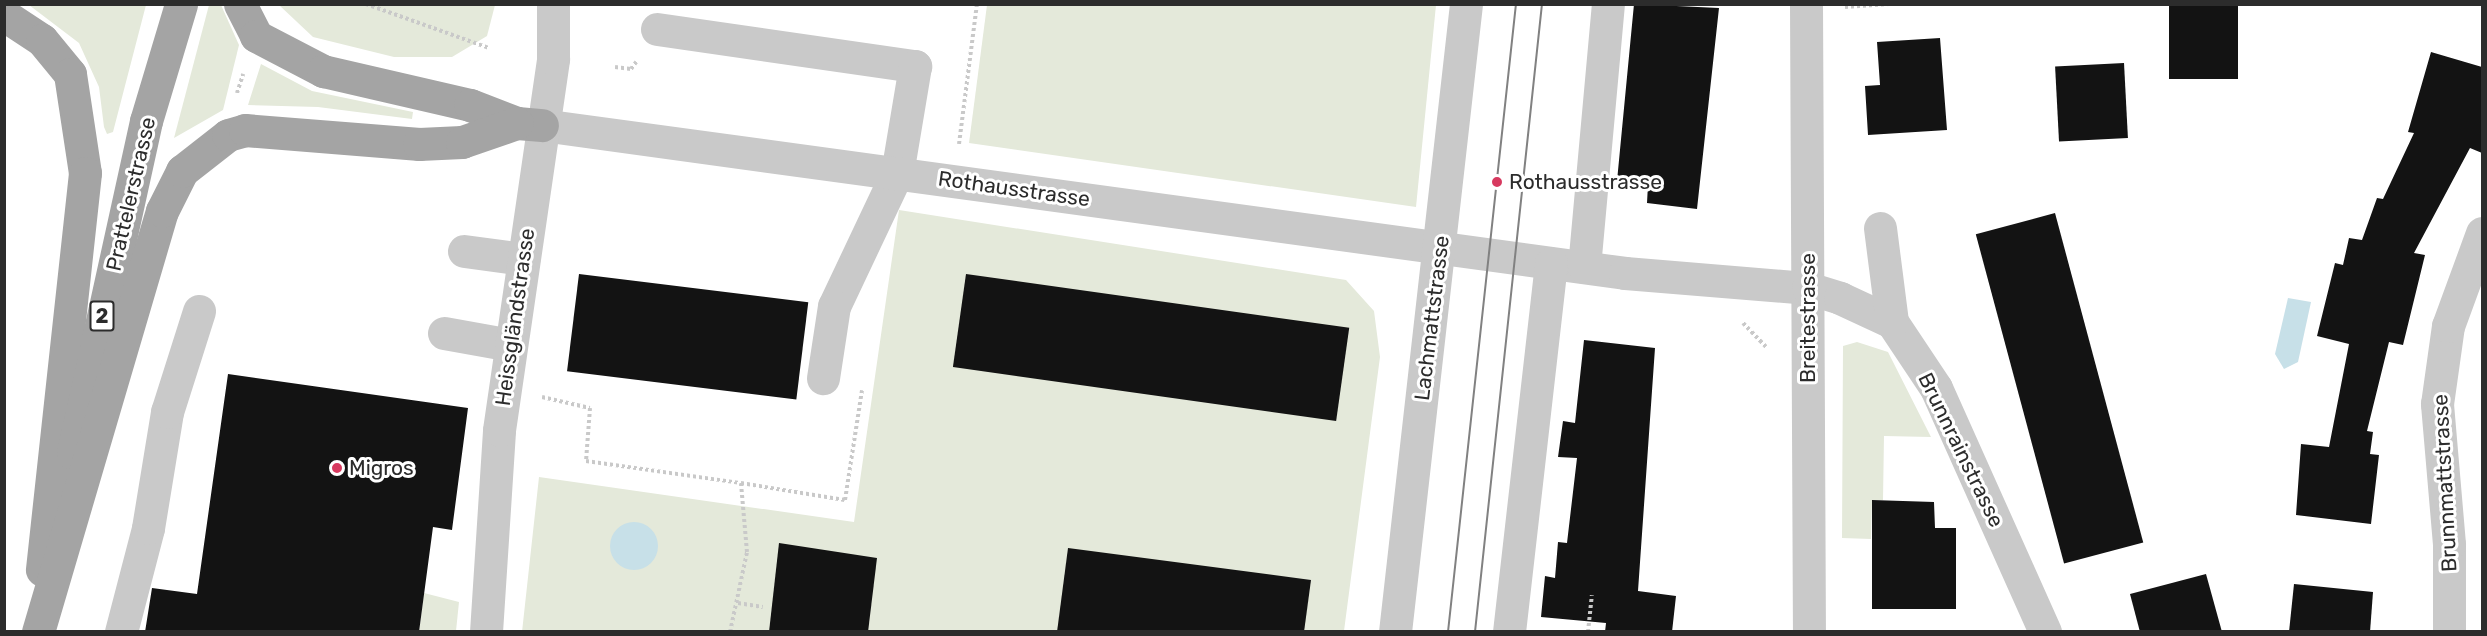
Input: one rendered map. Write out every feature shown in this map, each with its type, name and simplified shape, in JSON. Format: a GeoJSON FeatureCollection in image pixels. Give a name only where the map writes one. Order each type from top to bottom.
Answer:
{"type":"FeatureCollection","features":[{"type":"Feature","properties":{"kind":"main road","name":"Prattelerstrasse"},"geometry":{"type":"LineString","coordinates":[[37,632],[146,121],[181,4]]}},
{"type":"Feature","properties":{"kind":"main road"},"geometry":{"type":"LineString","coordinates":[[240,4],[256,36],[323,71],[470,105],[529,124]]}},
{"type":"Feature","properties":{"kind":"main road"},"geometry":{"type":"LineString","coordinates":[[4,15],[42,40],[70,74],[85,173],[37,632]]}},
{"type":"Feature","properties":{"kind":"main road"},"geometry":{"type":"LineString","coordinates":[[37,632],[162,211],[182,171],[228,135],[245,130],[419,144],[462,142],[529,124]]}},
{"type":"Feature","properties":{"kind":"street","name":"Heissgländstrasse"},"geometry":{"type":"LineString","coordinates":[[486,632],[504,388],[523,259],[529,124],[553,59],[553,4]]}},
{"type":"Feature","properties":{"kind":"street","name":"Lachmattstrasse"},"geometry":{"type":"LineString","coordinates":[[1395,632],[1466,4]]}},
{"type":"Feature","properties":{"kind":"street"},"geometry":{"type":"LineString","coordinates":[[1584,267],[1608,4]]}},
{"type":"Feature","properties":{"kind":"street","name":"Breitestrasse"},"geometry":{"type":"LineString","coordinates":[[1806,4],[1809,632]]}},
{"type":"Feature","properties":{"kind":"street"},"geometry":{"type":"LineString","coordinates":[[657,29],[915,66],[897,173],[834,306],[823,378]]}},
{"type":"Feature","properties":{"kind":"street","name":"Rothausstrasse"},"geometry":{"type":"LineString","coordinates":[[529,124],[1551,263],[1808,288]]}},
{"type":"Feature","properties":{"kind":"street"},"geometry":{"type":"LineString","coordinates":[[1808,288],[1892,322],[1880,228]]}},
{"type":"Feature","properties":{"kind":"street","name":"Brunnmattstrasse"},"geometry":{"type":"LineString","coordinates":[[2449,632],[2449,544],[2437,404],[2448,326],[2482,233]]}},
{"type":"Feature","properties":{"kind":"street"},"geometry":{"type":"LineString","coordinates":[[464,251],[523,259]]}},
{"type":"Feature","properties":{"kind":"street"},"geometry":{"type":"LineString","coordinates":[[1509,632],[1551,263]]}},
{"type":"Feature","properties":{"kind":"street"},"geometry":{"type":"LineString","coordinates":[[121,632],[148,528],[167,412],[199,310]]}},
{"type":"Feature","properties":{"kind":"street","name":"Brunnrainstrasse"},"geometry":{"type":"LineString","coordinates":[[1892,322],[1936,388],[2045,632]]}},
{"type":"Feature","properties":{"kind":"street"},"geometry":{"type":"LineString","coordinates":[[444,333],[511,345]]}},
{"type":"Feature","properties":{"kind":"path"},"geometry":{"type":"LineString","coordinates":[[366,4],[489,48]]}},
{"type":"Feature","properties":{"kind":"path"},"geometry":{"type":"LineString","coordinates":[[954,181],[977,4]]}},
{"type":"Feature","properties":{"kind":"path"},"geometry":{"type":"LineString","coordinates":[[1868,6],[1889,4]]}},
{"type":"Feature","properties":{"kind":"path"},"geometry":{"type":"LineString","coordinates":[[234,103],[247,63]]}},
{"type":"Feature","properties":{"kind":"path"},"geometry":{"type":"LineString","coordinates":[[1735,321],[1761,338],[1771,356]]}},
{"type":"Feature","properties":{"kind":"path"},"geometry":{"type":"LineString","coordinates":[[504,388],[590,408],[586,461],[845,500],[864,383]]}},
{"type":"Feature","properties":{"kind":"path"},"geometry":{"type":"LineString","coordinates":[[730,632],[747,552],[741,483]]}},
{"type":"Feature","properties":{"kind":"path"},"geometry":{"type":"LineString","coordinates":[[1588,632],[1592,595]]}},
{"type":"Feature","properties":{"kind":"path"},"geometry":{"type":"LineString","coordinates":[[738,603],[763,607]]}},
{"type":"Feature","properties":{"kind":"shaded area"},"geometry":{"type":"Polygon","coordinates":[[[29,5],[146,5],[113,132],[107,134],[104,127],[99,87],[79,43],[29,5]]]}},
{"type":"Feature","properties":{"kind":"shaded area"},"geometry":{"type":"Polygon","coordinates":[[[209,5],[221,5],[239,45],[223,110],[174,138],[209,5]]]}},
{"type":"Feature","properties":{"kind":"shaded area"},"geometry":{"type":"Polygon","coordinates":[[[279,5],[495,5],[487,36],[452,57],[394,57],[313,37],[279,5]]]}},
{"type":"Feature","properties":{"kind":"shaded area"},"geometry":{"type":"Polygon","coordinates":[[[987,5],[1436,5],[1416,207],[969,143],[987,5]]]}},
{"type":"Feature","properties":{"kind":"shaded area"},"geometry":{"type":"Polygon","coordinates":[[[261,64],[312,91],[413,112],[412,119],[318,107],[248,105],[261,64]]]}},
{"type":"Feature","properties":{"kind":"shaded area"},"geometry":{"type":"Polygon","coordinates":[[[899,210],[1346,280],[1374,311],[1380,357],[1344,631],[522,632],[539,477],[854,522],[899,210]]]}},
{"type":"Feature","properties":{"kind":"shaded area"},"geometry":{"type":"Polygon","coordinates":[[[1857,342],[1888,352],[1931,437],[1884,436],[1883,500],[1872,500],[1871,539],[1842,538],[1843,346],[1857,342]]]}},
{"type":"Feature","properties":{"kind":"shaded area"},"geometry":{"type":"Polygon","coordinates":[[[424,593],[459,602],[456,631],[419,632],[424,593]]]}},
{"type":"Feature","properties":{"kind":"water"},"geometry":{"type":"Polygon","coordinates":[[[2288,298],[2311,302],[2298,362],[2284,369],[2275,354],[2288,298]]]}},
{"type":"Feature","properties":{"kind":"water"},"geometry":{"type":"Polygon","coordinates":[[[629,522],[639,522],[651,529],[658,541],[658,551],[651,563],[639,570],[629,570],[614,559],[610,551],[610,541],[621,526],[629,522]]]}},
{"type":"Feature","properties":{"kind":"building"},"geometry":{"type":"Polygon","coordinates":[[[1634,4],[1719,8],[1697,209],[1647,203],[1648,184],[1617,181],[1634,4]]]}},
{"type":"Feature","properties":{"kind":"building"},"geometry":{"type":"Polygon","coordinates":[[[2169,4],[2238,4],[2238,79],[2169,79],[2169,4]]]}},
{"type":"Feature","properties":{"kind":"building"},"geometry":{"type":"Polygon","coordinates":[[[1940,38],[1947,130],[1868,135],[1865,86],[1880,85],[1877,42],[1940,38]]]}},
{"type":"Feature","properties":{"kind":"building"},"geometry":{"type":"Polygon","coordinates":[[[2431,52],[2482,67],[2482,153],[2470,148],[2414,253],[2425,255],[2403,345],[2389,342],[2367,431],[2373,432],[2370,454],[2379,455],[2371,524],[2296,515],[2301,444],[2329,447],[2349,344],[2317,336],[2335,263],[2343,265],[2349,238],[2362,240],[2377,198],[2383,199],[2414,133],[2408,132],[2431,52]]]}},
{"type":"Feature","properties":{"kind":"building"},"geometry":{"type":"Polygon","coordinates":[[[2124,63],[2128,138],[2059,142],[2055,67],[2124,63]]]}},
{"type":"Feature","properties":{"kind":"building"},"geometry":{"type":"Polygon","coordinates":[[[2055,213],[2143,542],[2064,564],[1976,234],[2055,213]]]}},
{"type":"Feature","properties":{"kind":"building"},"geometry":{"type":"Polygon","coordinates":[[[579,274],[808,302],[796,399],[567,371],[579,274]]]}},
{"type":"Feature","properties":{"kind":"building"},"geometry":{"type":"Polygon","coordinates":[[[966,274],[1349,328],[1336,421],[953,367],[966,274]]]}},
{"type":"Feature","properties":{"kind":"building"},"geometry":{"type":"Polygon","coordinates":[[[1584,340],[1655,348],[1638,591],[1676,596],[1672,632],[1605,632],[1606,623],[1541,617],[1545,576],[1555,578],[1558,542],[1567,543],[1577,458],[1558,457],[1563,421],[1575,423],[1584,340]]]}},
{"type":"Feature","properties":{"kind":"building","name":"Migros"},"geometry":{"type":"Polygon","coordinates":[[[228,374],[468,408],[452,530],[433,527],[419,632],[145,632],[152,588],[197,594],[228,374]]]}},
{"type":"Feature","properties":{"kind":"building"},"geometry":{"type":"Polygon","coordinates":[[[1872,500],[1934,502],[1935,528],[1956,528],[1956,609],[1872,609],[1872,500]]]}},
{"type":"Feature","properties":{"kind":"building"},"geometry":{"type":"Polygon","coordinates":[[[779,543],[877,558],[868,632],[769,632],[779,543]]]}},
{"type":"Feature","properties":{"kind":"building"},"geometry":{"type":"Polygon","coordinates":[[[1068,548],[1311,580],[1304,632],[1057,632],[1068,548]]]}},
{"type":"Feature","properties":{"kind":"building"},"geometry":{"type":"Polygon","coordinates":[[[2206,574],[2222,632],[2140,632],[2130,594],[2206,574]]]}},
{"type":"Feature","properties":{"kind":"building"},"geometry":{"type":"Polygon","coordinates":[[[2294,584],[2373,592],[2370,632],[2289,632],[2294,584]]]}},
{"type":"Feature","properties":{"kind":"tram line"},"geometry":{"type":"LineString","coordinates":[[1448,632],[1516,4]]}},
{"type":"Feature","properties":{"kind":"tram line"},"geometry":{"type":"LineString","coordinates":[[1475,632],[1542,4]]}},
{"type":"Feature","properties":{"kind":"place","name":"Rothausstrasse"},"geometry":{"type":"Point","coordinates":[1497,182]}},
{"type":"Feature","properties":{"kind":"place","name":"Migros"},"geometry":{"type":"Point","coordinates":[337,468]}}]}
